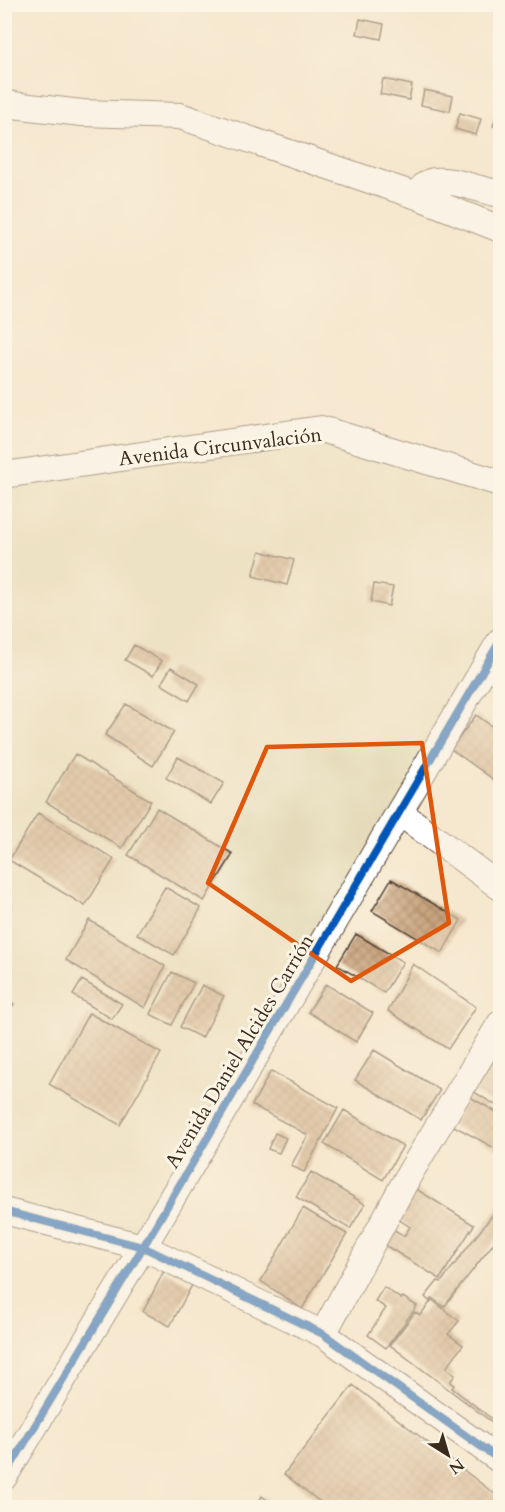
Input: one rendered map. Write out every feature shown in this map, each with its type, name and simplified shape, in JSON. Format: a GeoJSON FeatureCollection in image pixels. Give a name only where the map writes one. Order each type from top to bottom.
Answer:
{"type":"FeatureCollection","features":[{"type":"Feature","properties":{"kind":"street"},"geometry":{"type":"LineString","coordinates":[[4,104],[82,113],[180,116],[417,196],[501,229]]}},
{"type":"Feature","properties":{"kind":"street"},"geometry":{"type":"LineString","coordinates":[[417,196],[421,188],[428,183],[441,180],[501,194]]}},
{"type":"Feature","properties":{"kind":"street","name":"Avenida Circunvalación"},"geometry":{"type":"LineString","coordinates":[[4,475],[321,429],[501,483]]}},
{"type":"Feature","properties":{"kind":"street","name":"Avenida Daniel Alcides Carrión"},"geometry":{"type":"LineString","coordinates":[[4,1477],[143,1247],[501,641]]}},
{"type":"Feature","properties":{"kind":"street"},"geometry":{"type":"LineString","coordinates":[[399,812],[501,887]]}},
{"type":"Feature","properties":{"kind":"street"},"geometry":{"type":"LineString","coordinates":[[323,1334],[411,1171],[501,1024]]}},
{"type":"Feature","properties":{"kind":"street"},"geometry":{"type":"LineString","coordinates":[[4,1211],[143,1247],[323,1334],[501,1460]]}},
{"type":"Feature","properties":{"kind":"highlighted area"},"geometry":{"type":"Polygon","coordinates":[[[422,743],[449,923],[351,981],[208,883],[267,747],[422,743]]]}},
{"type":"Feature","properties":{"kind":"shaded area"},"geometry":{"type":"Polygon","coordinates":[[[321,429],[500,483],[500,641],[143,1247],[5,1211],[4,475],[321,429]]]}},
{"type":"Feature","properties":{"kind":"building"},"geometry":{"type":"Polygon","coordinates":[[[360,19],[384,24],[381,39],[357,34],[360,19]]]}},
{"type":"Feature","properties":{"kind":"building"},"geometry":{"type":"Polygon","coordinates":[[[383,79],[412,85],[409,100],[380,94],[383,79]]]}},
{"type":"Feature","properties":{"kind":"building"},"geometry":{"type":"Polygon","coordinates":[[[424,90],[453,96],[450,111],[421,105],[424,90]]]}},
{"type":"Feature","properties":{"kind":"building"},"geometry":{"type":"Polygon","coordinates":[[[460,113],[481,119],[476,135],[455,129],[460,113]]]}},
{"type":"Feature","properties":{"kind":"building"},"geometry":{"type":"Polygon","coordinates":[[[496,116],[500,117],[500,128],[493,126],[496,116]]]}},
{"type":"Feature","properties":{"kind":"building"},"geometry":{"type":"Polygon","coordinates":[[[260,551],[294,560],[287,585],[253,576],[260,551]]]}},
{"type":"Feature","properties":{"kind":"building"},"geometry":{"type":"Polygon","coordinates":[[[374,584],[393,587],[389,606],[371,602],[374,584]]]}},
{"type":"Feature","properties":{"kind":"building"},"geometry":{"type":"Polygon","coordinates":[[[134,645],[162,661],[153,676],[125,660],[134,645]]]}},
{"type":"Feature","properties":{"kind":"building"},"geometry":{"type":"Polygon","coordinates":[[[171,667],[199,684],[189,701],[161,684],[171,667]]]}},
{"type":"Feature","properties":{"kind":"building"},"geometry":{"type":"Polygon","coordinates":[[[126,704],[174,732],[153,766],[105,735],[126,704]]]}},
{"type":"Feature","properties":{"kind":"building"},"geometry":{"type":"Polygon","coordinates":[[[476,715],[500,732],[500,784],[451,749],[476,715]]]}},
{"type":"Feature","properties":{"kind":"building"},"geometry":{"type":"Polygon","coordinates":[[[75,754],[151,801],[122,848],[46,802],[75,754]]]}},
{"type":"Feature","properties":{"kind":"building"},"geometry":{"type":"Polygon","coordinates":[[[178,757],[224,783],[211,804],[166,778],[178,757]]]}},
{"type":"Feature","properties":{"kind":"building"},"geometry":{"type":"Polygon","coordinates":[[[157,808],[233,854],[204,901],[128,855],[157,808]]]}},
{"type":"Feature","properties":{"kind":"building"},"geometry":{"type":"Polygon","coordinates":[[[38,813],[114,859],[85,906],[9,860],[38,813]]]}},
{"type":"Feature","properties":{"kind":"building"},"geometry":{"type":"Polygon","coordinates":[[[500,853],[500,873],[492,868],[500,853]]]}},
{"type":"Feature","properties":{"kind":"building"},"geometry":{"type":"Polygon","coordinates":[[[391,879],[461,920],[442,953],[372,911],[391,879]]]}},
{"type":"Feature","properties":{"kind":"building"},"geometry":{"type":"Polygon","coordinates":[[[165,887],[201,908],[174,955],[137,934],[165,887]]]}},
{"type":"Feature","properties":{"kind":"building"},"geometry":{"type":"Polygon","coordinates":[[[4,905],[11,909],[4,919],[4,905]]]}},
{"type":"Feature","properties":{"kind":"building"},"geometry":{"type":"Polygon","coordinates":[[[89,920],[165,966],[145,1008],[66,960],[89,920]]]}},
{"type":"Feature","properties":{"kind":"building"},"geometry":{"type":"Polygon","coordinates":[[[356,934],[403,962],[384,993],[337,965],[356,934]]]}},
{"type":"Feature","properties":{"kind":"building"},"geometry":{"type":"Polygon","coordinates":[[[413,964],[476,1007],[448,1049],[388,1011],[413,964]]]}},
{"type":"Feature","properties":{"kind":"building"},"geometry":{"type":"Polygon","coordinates":[[[172,972],[194,983],[172,1025],[150,1014],[172,972]]]}},
{"type":"Feature","properties":{"kind":"building"},"geometry":{"type":"Polygon","coordinates":[[[82,980],[122,1004],[112,1019],[73,995],[82,980]]]}},
{"type":"Feature","properties":{"kind":"building"},"geometry":{"type":"Polygon","coordinates":[[[326,984],[373,1013],[356,1042],[308,1012],[326,984]]]}},
{"type":"Feature","properties":{"kind":"building"},"geometry":{"type":"Polygon","coordinates":[[[202,985],[224,996],[202,1038],[180,1027],[202,985]]]}},
{"type":"Feature","properties":{"kind":"building"},"geometry":{"type":"Polygon","coordinates":[[[4,998],[14,1004],[4,1021],[4,998]]]}},
{"type":"Feature","properties":{"kind":"building"},"geometry":{"type":"Polygon","coordinates":[[[89,1013],[161,1053],[120,1125],[49,1084],[89,1013]]]}},
{"type":"Feature","properties":{"kind":"building"},"geometry":{"type":"Polygon","coordinates":[[[500,1049],[500,1108],[474,1092],[500,1049]]]}},
{"type":"Feature","properties":{"kind":"building"},"geometry":{"type":"Polygon","coordinates":[[[374,1050],[440,1090],[421,1120],[355,1080],[374,1050]]]}},
{"type":"Feature","properties":{"kind":"building"},"geometry":{"type":"Polygon","coordinates":[[[271,1071],[338,1108],[304,1172],[291,1166],[308,1135],[252,1105],[271,1071]]]}},
{"type":"Feature","properties":{"kind":"building"},"geometry":{"type":"Polygon","coordinates":[[[468,1096],[500,1114],[500,1151],[452,1125],[468,1096]]]}},
{"type":"Feature","properties":{"kind":"building"},"geometry":{"type":"Polygon","coordinates":[[[344,1110],[403,1146],[383,1180],[324,1144],[344,1110]]]}},
{"type":"Feature","properties":{"kind":"building"},"geometry":{"type":"Polygon","coordinates":[[[275,1133],[286,1138],[279,1153],[268,1149],[275,1133]]]}},
{"type":"Feature","properties":{"kind":"building"},"geometry":{"type":"Polygon","coordinates":[[[311,1172],[365,1204],[350,1229],[296,1197],[311,1172]]]}},
{"type":"Feature","properties":{"kind":"building"},"geometry":{"type":"Polygon","coordinates":[[[413,1187],[474,1225],[440,1279],[383,1244],[393,1229],[404,1236],[410,1227],[395,1217],[413,1187]]]}},
{"type":"Feature","properties":{"kind":"building"},"geometry":{"type":"Polygon","coordinates":[[[500,1205],[500,1235],[444,1307],[432,1298],[429,1301],[425,1297],[438,1281],[441,1282],[500,1205]]]}},
{"type":"Feature","properties":{"kind":"building"},"geometry":{"type":"Polygon","coordinates":[[[303,1208],[347,1234],[302,1309],[261,1281],[303,1208]]]}},
{"type":"Feature","properties":{"kind":"building"},"geometry":{"type":"Polygon","coordinates":[[[164,1271],[192,1285],[170,1326],[143,1312],[164,1271]]]}},
{"type":"Feature","properties":{"kind":"building"},"geometry":{"type":"Polygon","coordinates":[[[384,1287],[401,1299],[403,1297],[417,1306],[386,1348],[368,1335],[386,1308],[375,1301],[384,1287]]]}},
{"type":"Feature","properties":{"kind":"building"},"geometry":{"type":"Polygon","coordinates":[[[432,1300],[459,1321],[448,1334],[463,1345],[446,1368],[455,1375],[450,1382],[454,1385],[452,1388],[500,1425],[500,1428],[390,1345],[415,1312],[420,1315],[432,1300]]]}},
{"type":"Feature","properties":{"kind":"building"},"geometry":{"type":"Polygon","coordinates":[[[353,1385],[500,1498],[500,1508],[328,1508],[284,1474],[353,1385]]]}},
{"type":"Feature","properties":{"kind":"building"},"geometry":{"type":"Polygon","coordinates":[[[262,1496],[276,1508],[255,1508],[262,1496]]]}},
{"type":"Feature","properties":{"kind":"cycle path"},"geometry":{"type":"LineString","coordinates":[[4,1477],[143,1247],[500,641]]}},
{"type":"Feature","properties":{"kind":"cycle path"},"geometry":{"type":"LineString","coordinates":[[4,1211],[143,1247],[323,1334],[500,1460]]}}]}
